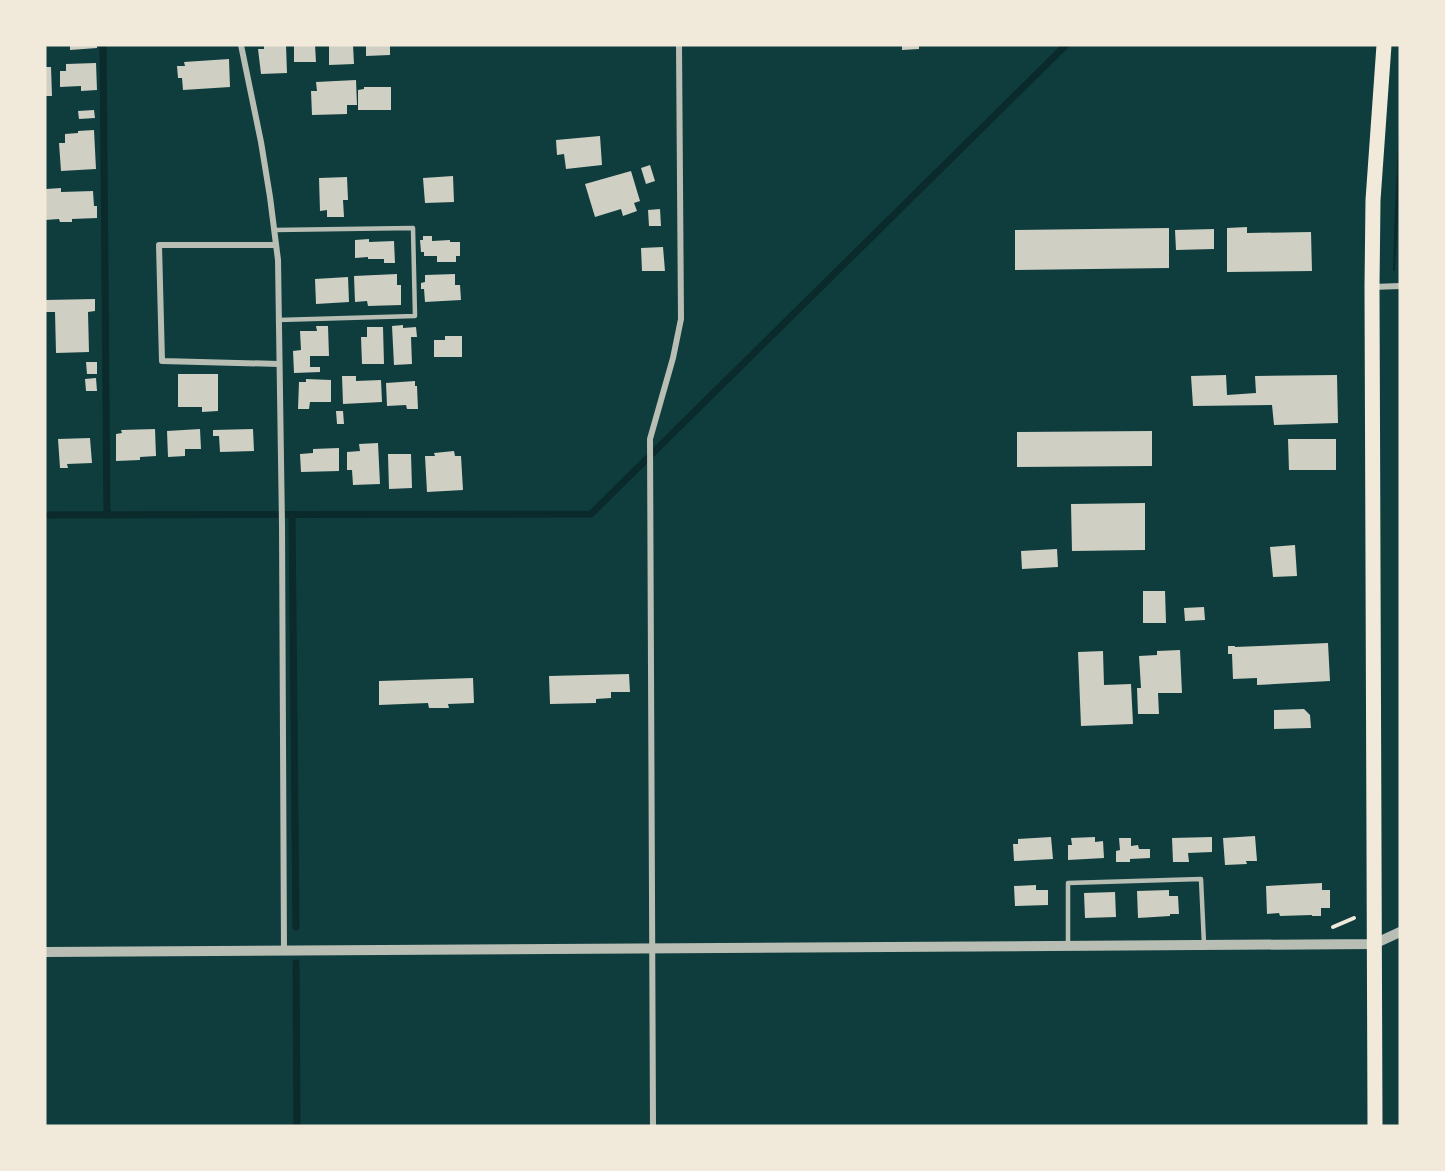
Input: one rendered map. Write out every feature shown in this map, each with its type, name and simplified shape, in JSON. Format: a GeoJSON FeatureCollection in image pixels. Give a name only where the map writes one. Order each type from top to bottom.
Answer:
{"type":"FeatureCollection","features":[{"type":"Feature","properties":{"kind":"main road"},"geometry":{"type":"LineString","coordinates":[[1375,1126],[1372,286],[1373,200],[1384,45]]}},
{"type":"Feature","properties":{"kind":"street"},"geometry":{"type":"LineString","coordinates":[[241,45],[261,142],[278,260],[284,952]]}},
{"type":"Feature","properties":{"kind":"street"},"geometry":{"type":"LineString","coordinates":[[653,1126],[650,439],[673,358],[681,319],[679,45]]}},
{"type":"Feature","properties":{"kind":"street"},"geometry":{"type":"LineString","coordinates":[[276,245],[159,245],[161,350],[162,361],[279,364]]}},
{"type":"Feature","properties":{"kind":"street"},"geometry":{"type":"LineString","coordinates":[[1372,286],[1400,286]]}},
{"type":"Feature","properties":{"kind":"street"},"geometry":{"type":"LineString","coordinates":[[45,952],[1374,944],[1400,932]]}},
{"type":"Feature","properties":{"kind":"lane"},"geometry":{"type":"LineString","coordinates":[[274,230],[413,228],[415,316],[278,320]]}},
{"type":"Feature","properties":{"kind":"lane"},"geometry":{"type":"LineString","coordinates":[[1068,946],[1068,883],[1201,879],[1204,945]]}},
{"type":"Feature","properties":{"kind":"water"},"geometry":{"type":"Polygon","coordinates":[[[1400,107],[1400,178],[1395,271],[1393,271],[1395,205],[1400,107]]]}},
{"type":"Feature","properties":{"kind":"building"},"geometry":{"type":"Polygon","coordinates":[[[70,45],[97,45],[97,48],[70,50],[70,45]]]}},
{"type":"Feature","properties":{"kind":"building"},"geometry":{"type":"Polygon","coordinates":[[[264,45],[286,45],[287,73],[261,74],[258,49],[264,49],[264,45]]]}},
{"type":"Feature","properties":{"kind":"building"},"geometry":{"type":"Polygon","coordinates":[[[294,45],[315,45],[316,62],[294,62],[294,45]]]}},
{"type":"Feature","properties":{"kind":"building"},"geometry":{"type":"Polygon","coordinates":[[[329,45],[353,45],[354,64],[329,65],[329,45]]]}},
{"type":"Feature","properties":{"kind":"building"},"geometry":{"type":"Polygon","coordinates":[[[366,45],[390,45],[390,55],[366,56],[366,45]]]}},
{"type":"Feature","properties":{"kind":"building"},"geometry":{"type":"Polygon","coordinates":[[[902,45],[919,45],[919,49],[902,50],[902,45]]]}},
{"type":"Feature","properties":{"kind":"building"},"geometry":{"type":"Polygon","coordinates":[[[229,59],[230,87],[183,90],[182,78],[178,78],[177,66],[185,66],[184,62],[229,59]]]}},
{"type":"Feature","properties":{"kind":"building"},"geometry":{"type":"Polygon","coordinates":[[[96,63],[97,90],[81,91],[81,86],[60,87],[60,71],[66,71],[66,64],[96,63]]]}},
{"type":"Feature","properties":{"kind":"building"},"geometry":{"type":"Polygon","coordinates":[[[45,67],[51,67],[52,96],[45,96],[45,67]]]}},
{"type":"Feature","properties":{"kind":"building"},"geometry":{"type":"Polygon","coordinates":[[[356,80],[357,105],[347,105],[347,114],[312,115],[311,91],[317,91],[316,82],[356,80]]]}},
{"type":"Feature","properties":{"kind":"building"},"geometry":{"type":"Polygon","coordinates":[[[364,87],[391,87],[391,110],[358,110],[358,90],[364,87]]]}},
{"type":"Feature","properties":{"kind":"building"},"geometry":{"type":"Polygon","coordinates":[[[94,110],[95,118],[79,119],[78,111],[94,110]]]}},
{"type":"Feature","properties":{"kind":"building"},"geometry":{"type":"Polygon","coordinates":[[[94,130],[96,169],[61,171],[59,143],[65,143],[65,134],[94,130]]]}},
{"type":"Feature","properties":{"kind":"building"},"geometry":{"type":"Polygon","coordinates":[[[600,136],[602,165],[566,169],[564,154],[557,155],[556,140],[600,136]]]}},
{"type":"Feature","properties":{"kind":"building"},"geometry":{"type":"Polygon","coordinates":[[[650,165],[655,181],[646,184],[641,168],[650,165]]]}},
{"type":"Feature","properties":{"kind":"building"},"geometry":{"type":"Polygon","coordinates":[[[631,171],[640,201],[634,203],[637,211],[623,216],[621,209],[595,217],[585,184],[631,171]]]}},
{"type":"Feature","properties":{"kind":"building"},"geometry":{"type":"Polygon","coordinates":[[[453,176],[454,202],[425,203],[423,178],[453,176]]]}},
{"type":"Feature","properties":{"kind":"building"},"geometry":{"type":"Polygon","coordinates":[[[347,177],[348,200],[343,200],[344,217],[327,217],[327,210],[320,211],[319,178],[347,177]]]}},
{"type":"Feature","properties":{"kind":"building"},"geometry":{"type":"Polygon","coordinates":[[[61,188],[61,192],[93,191],[97,218],[72,219],[72,222],[60,222],[59,219],[45,220],[46,189],[61,188]]]}},
{"type":"Feature","properties":{"kind":"building"},"geometry":{"type":"Polygon","coordinates":[[[660,209],[661,226],[649,226],[648,210],[660,209]]]}},
{"type":"Feature","properties":{"kind":"building"},"geometry":{"type":"Polygon","coordinates":[[[1247,227],[1247,233],[1311,232],[1312,271],[1227,272],[1227,228],[1247,227]]]}},
{"type":"Feature","properties":{"kind":"building"},"geometry":{"type":"Polygon","coordinates":[[[1169,228],[1169,268],[1015,270],[1015,230],[1169,228]]]}},
{"type":"Feature","properties":{"kind":"building"},"geometry":{"type":"Polygon","coordinates":[[[1214,229],[1214,249],[1176,250],[1175,230],[1214,229]]]}},
{"type":"Feature","properties":{"kind":"building"},"geometry":{"type":"Polygon","coordinates":[[[423,236],[432,236],[432,241],[460,242],[460,256],[456,256],[456,262],[437,262],[437,256],[424,256],[424,252],[421,252],[420,240],[423,240],[423,236]]]}},
{"type":"Feature","properties":{"kind":"building"},"geometry":{"type":"Polygon","coordinates":[[[369,239],[369,242],[394,241],[395,263],[384,263],[384,259],[368,259],[368,257],[355,258],[355,240],[369,239]]]}},
{"type":"Feature","properties":{"kind":"building"},"geometry":{"type":"Polygon","coordinates":[[[663,247],[665,271],[642,271],[641,248],[663,247]]]}},
{"type":"Feature","properties":{"kind":"building"},"geometry":{"type":"Polygon","coordinates":[[[397,274],[397,285],[401,285],[401,305],[368,306],[367,301],[355,302],[354,276],[397,274]]]}},
{"type":"Feature","properties":{"kind":"building"},"geometry":{"type":"Polygon","coordinates":[[[455,274],[455,285],[460,285],[461,300],[425,302],[421,283],[425,282],[425,275],[455,274]]]}},
{"type":"Feature","properties":{"kind":"building"},"geometry":{"type":"Polygon","coordinates":[[[348,277],[349,302],[316,304],[315,279],[348,277]]]}},
{"type":"Feature","properties":{"kind":"building"},"geometry":{"type":"Polygon","coordinates":[[[95,299],[95,311],[88,312],[89,352],[56,353],[55,312],[45,312],[45,300],[95,299]]]}},
{"type":"Feature","properties":{"kind":"building"},"geometry":{"type":"Polygon","coordinates":[[[403,325],[403,328],[416,327],[417,337],[411,337],[412,364],[394,365],[392,326],[403,325]]]}},
{"type":"Feature","properties":{"kind":"building"},"geometry":{"type":"Polygon","coordinates":[[[316,326],[328,326],[329,356],[310,356],[310,367],[320,367],[320,372],[294,373],[293,351],[301,350],[300,331],[317,331],[316,326]]]}},
{"type":"Feature","properties":{"kind":"building"},"geometry":{"type":"Polygon","coordinates":[[[367,327],[383,327],[384,364],[362,364],[361,337],[367,337],[367,327]]]}},
{"type":"Feature","properties":{"kind":"building"},"geometry":{"type":"Polygon","coordinates":[[[445,336],[462,336],[462,357],[434,357],[434,340],[445,340],[445,336]]]}},
{"type":"Feature","properties":{"kind":"building"},"geometry":{"type":"Polygon","coordinates":[[[86,362],[97,362],[97,374],[87,374],[86,362]]]}},
{"type":"Feature","properties":{"kind":"building"},"geometry":{"type":"Polygon","coordinates":[[[178,374],[218,374],[218,411],[202,412],[202,407],[178,407],[178,374]]]}},
{"type":"Feature","properties":{"kind":"building"},"geometry":{"type":"Polygon","coordinates":[[[1226,375],[1227,395],[1256,393],[1255,376],[1337,375],[1338,423],[1274,425],[1272,405],[1193,406],[1191,376],[1226,375]]]}},
{"type":"Feature","properties":{"kind":"building"},"geometry":{"type":"Polygon","coordinates":[[[342,376],[356,376],[356,381],[381,380],[382,402],[343,404],[342,376]]]}},
{"type":"Feature","properties":{"kind":"building"},"geometry":{"type":"Polygon","coordinates":[[[96,378],[97,391],[86,391],[85,379],[96,378]]]}},
{"type":"Feature","properties":{"kind":"building"},"geometry":{"type":"Polygon","coordinates":[[[306,379],[331,380],[331,402],[310,402],[309,409],[298,409],[299,382],[306,382],[306,379]]]}},
{"type":"Feature","properties":{"kind":"building"},"geometry":{"type":"Polygon","coordinates":[[[415,381],[418,409],[407,409],[406,405],[387,406],[386,383],[415,381]]]}},
{"type":"Feature","properties":{"kind":"building"},"geometry":{"type":"Polygon","coordinates":[[[336,411],[343,411],[344,424],[337,424],[336,411]]]}},
{"type":"Feature","properties":{"kind":"building"},"geometry":{"type":"Polygon","coordinates":[[[155,429],[156,456],[140,457],[140,460],[116,461],[116,434],[122,433],[121,430],[155,429]]]}},
{"type":"Feature","properties":{"kind":"building"},"geometry":{"type":"Polygon","coordinates":[[[200,429],[201,449],[185,449],[185,456],[168,457],[167,431],[200,429]]]}},
{"type":"Feature","properties":{"kind":"building"},"geometry":{"type":"Polygon","coordinates":[[[253,429],[254,451],[220,452],[219,436],[213,436],[213,430],[253,429]]]}},
{"type":"Feature","properties":{"kind":"building"},"geometry":{"type":"Polygon","coordinates":[[[1152,431],[1152,466],[1017,467],[1017,432],[1152,431]]]}},
{"type":"Feature","properties":{"kind":"building"},"geometry":{"type":"Polygon","coordinates":[[[90,438],[92,463],[67,464],[68,468],[60,468],[58,439],[90,438]]]}},
{"type":"Feature","properties":{"kind":"building"},"geometry":{"type":"Polygon","coordinates":[[[1288,439],[1336,439],[1336,470],[1289,470],[1288,439]]]}},
{"type":"Feature","properties":{"kind":"building"},"geometry":{"type":"Polygon","coordinates":[[[378,443],[380,484],[353,485],[352,470],[347,470],[347,452],[360,451],[359,444],[378,443]]]}},
{"type":"Feature","properties":{"kind":"building"},"geometry":{"type":"Polygon","coordinates":[[[339,448],[339,471],[301,472],[300,454],[313,453],[313,449],[339,448]]]}},
{"type":"Feature","properties":{"kind":"building"},"geometry":{"type":"Polygon","coordinates":[[[454,451],[455,456],[461,456],[463,490],[427,492],[425,456],[454,451]]]}},
{"type":"Feature","properties":{"kind":"building"},"geometry":{"type":"Polygon","coordinates":[[[388,454],[411,454],[412,488],[389,489],[388,454]]]}},
{"type":"Feature","properties":{"kind":"building"},"geometry":{"type":"Polygon","coordinates":[[[1145,503],[1145,550],[1072,551],[1071,504],[1145,503]]]}},
{"type":"Feature","properties":{"kind":"building"},"geometry":{"type":"Polygon","coordinates":[[[1295,545],[1297,576],[1273,577],[1270,547],[1295,545]]]}},
{"type":"Feature","properties":{"kind":"building"},"geometry":{"type":"Polygon","coordinates":[[[1057,549],[1058,567],[1022,569],[1021,551],[1057,549]]]}},
{"type":"Feature","properties":{"kind":"building"},"geometry":{"type":"Polygon","coordinates":[[[1143,591],[1165,591],[1166,623],[1143,623],[1143,591]]]}},
{"type":"Feature","properties":{"kind":"building"},"geometry":{"type":"Polygon","coordinates":[[[1204,607],[1205,620],[1185,621],[1184,608],[1204,607]]]}},
{"type":"Feature","properties":{"kind":"building"},"geometry":{"type":"Polygon","coordinates":[[[1328,643],[1330,681],[1257,685],[1257,678],[1233,679],[1232,654],[1228,654],[1228,646],[1328,643]]]}},
{"type":"Feature","properties":{"kind":"building"},"geometry":{"type":"Polygon","coordinates":[[[1180,650],[1182,693],[1158,693],[1159,714],[1138,714],[1137,688],[1141,688],[1139,656],[1157,655],[1157,651],[1180,650]]]}},
{"type":"Feature","properties":{"kind":"building"},"geometry":{"type":"Polygon","coordinates":[[[1103,651],[1104,685],[1131,684],[1133,724],[1081,726],[1078,652],[1103,651]]]}},
{"type":"Feature","properties":{"kind":"building"},"geometry":{"type":"Polygon","coordinates":[[[629,674],[630,692],[611,692],[611,698],[596,699],[596,703],[550,704],[549,676],[629,674]]]}},
{"type":"Feature","properties":{"kind":"building"},"geometry":{"type":"Polygon","coordinates":[[[473,678],[474,703],[448,704],[449,708],[429,708],[428,703],[379,705],[379,681],[473,678]]]}},
{"type":"Feature","properties":{"kind":"building"},"geometry":{"type":"Polygon","coordinates":[[[1304,709],[1310,715],[1311,728],[1274,729],[1274,710],[1304,709]]]}},
{"type":"Feature","properties":{"kind":"building"},"geometry":{"type":"Polygon","coordinates":[[[1255,836],[1257,861],[1225,865],[1223,838],[1255,836]]]}},
{"type":"Feature","properties":{"kind":"building"},"geometry":{"type":"Polygon","coordinates":[[[1051,837],[1053,859],[1014,861],[1013,844],[1018,844],[1018,839],[1051,837]]]}},
{"type":"Feature","properties":{"kind":"building"},"geometry":{"type":"Polygon","coordinates":[[[1095,837],[1095,842],[1103,841],[1104,858],[1068,860],[1068,845],[1072,845],[1071,838],[1095,837]]]}},
{"type":"Feature","properties":{"kind":"building"},"geometry":{"type":"Polygon","coordinates":[[[1212,837],[1212,852],[1188,853],[1189,862],[1173,862],[1172,838],[1212,837]]]}},
{"type":"Feature","properties":{"kind":"building"},"geometry":{"type":"Polygon","coordinates":[[[1119,838],[1131,838],[1131,846],[1138,845],[1139,849],[1150,849],[1150,858],[1116,862],[1116,851],[1120,850],[1119,838]]]}},
{"type":"Feature","properties":{"kind":"building"},"geometry":{"type":"Polygon","coordinates":[[[1322,883],[1322,890],[1330,890],[1330,908],[1321,908],[1321,916],[1267,914],[1266,886],[1322,883]]]}},
{"type":"Feature","properties":{"kind":"building"},"geometry":{"type":"Polygon","coordinates":[[[1036,885],[1036,890],[1048,890],[1048,905],[1015,906],[1014,886],[1036,885]]]}},
{"type":"Feature","properties":{"kind":"building"},"geometry":{"type":"Polygon","coordinates":[[[1169,890],[1169,896],[1178,896],[1179,914],[1138,918],[1137,891],[1169,890]]]}},
{"type":"Feature","properties":{"kind":"building"},"geometry":{"type":"Polygon","coordinates":[[[1115,892],[1116,917],[1085,918],[1084,893],[1115,892]]]}},
{"type":"Feature","properties":{"kind":"waterway"},"geometry":{"type":"LineString","coordinates":[[103,45],[107,515]]}},
{"type":"Feature","properties":{"kind":"waterway"},"geometry":{"type":"LineString","coordinates":[[45,515],[591,514],[1066,45]]}},
{"type":"Feature","properties":{"kind":"waterway"},"geometry":{"type":"LineString","coordinates":[[292,515],[296,927]]}},
{"type":"Feature","properties":{"kind":"waterway"},"geometry":{"type":"LineString","coordinates":[[296,963],[297,1126]]}}]}
